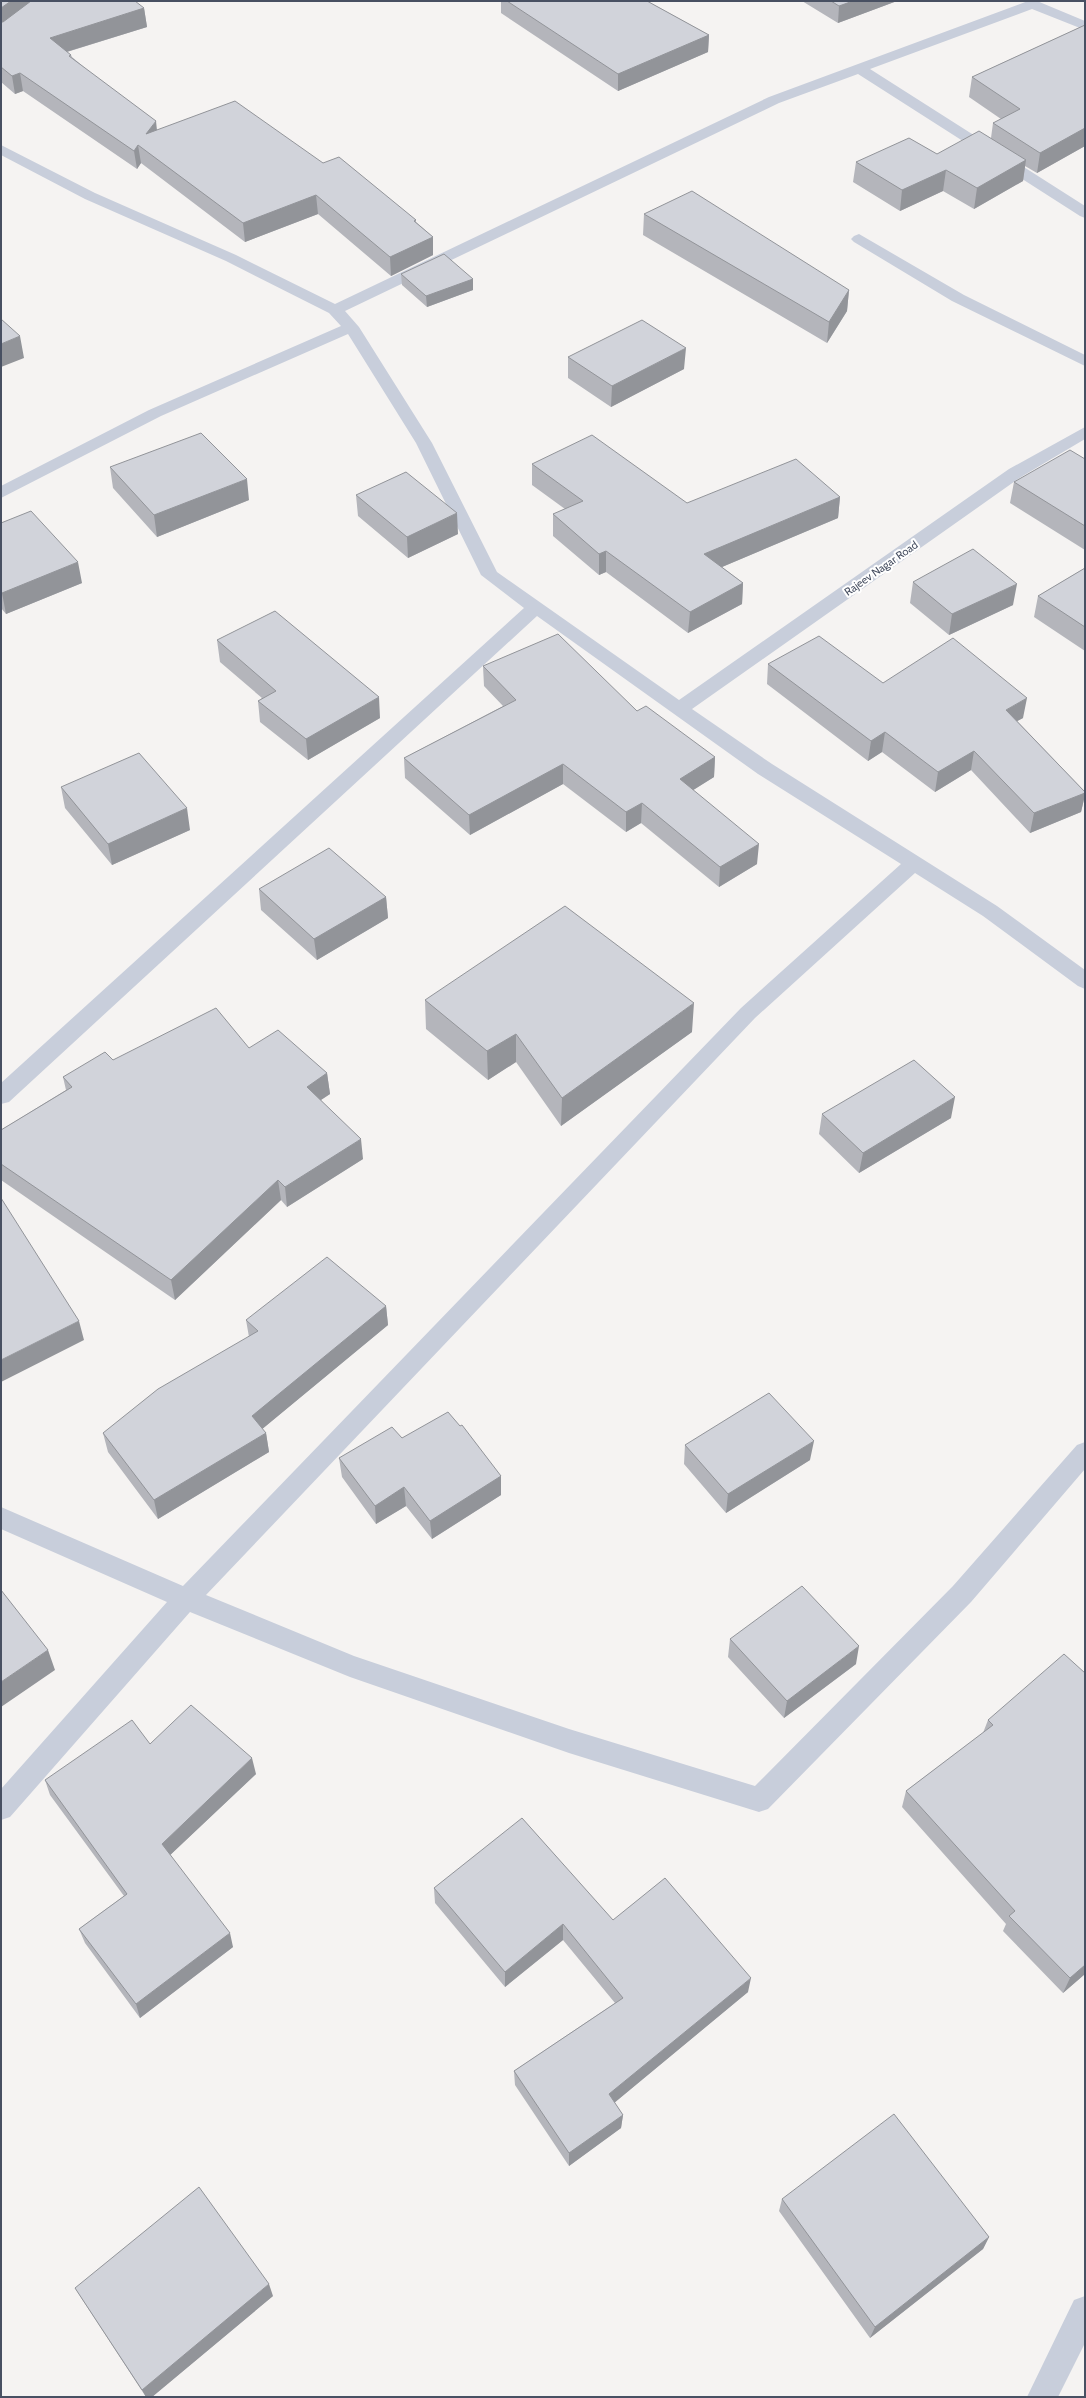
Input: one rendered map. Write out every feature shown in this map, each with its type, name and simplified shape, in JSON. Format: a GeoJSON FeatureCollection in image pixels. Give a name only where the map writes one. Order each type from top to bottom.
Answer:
{"type":"FeatureCollection","features":[{"type":"Feature","properties":{"kind":"street"},"geometry":{"type":"LineString","coordinates":[[335,310],[774,100],[1030,2],[1085,26]]}},
{"type":"Feature","properties":{"kind":"street"},"geometry":{"type":"LineString","coordinates":[[859,68],[1085,214]]}},
{"type":"Feature","properties":{"kind":"street"},"geometry":{"type":"LineString","coordinates":[[1,149],[90,196],[231,258],[335,310],[351,327],[424,443],[490,575],[765,769],[990,911],[1085,980]]}},
{"type":"Feature","properties":{"kind":"street"},"geometry":{"type":"LineString","coordinates":[[859,239],[958,298],[1085,361]]}},
{"type":"Feature","properties":{"kind":"street"},"geometry":{"type":"LineString","coordinates":[[1,493],[155,413],[351,327]]}},
{"type":"Feature","properties":{"kind":"street","name":"Rajeev Nagar Road"},"geometry":{"type":"LineString","coordinates":[[679,709],[1015,474],[1085,432]]}},
{"type":"Feature","properties":{"kind":"street"},"geometry":{"type":"LineString","coordinates":[[1,1096],[536,608]]}},
{"type":"Feature","properties":{"kind":"street"},"geometry":{"type":"LineString","coordinates":[[1,1808],[186,1599],[748,1013],[914,863]]}},
{"type":"Feature","properties":{"kind":"street"},"geometry":{"type":"LineString","coordinates":[[1,1518],[100,1563],[350,1666],[569,1741],[759,1800],[962,1594],[1085,1452]]}},
{"type":"Feature","properties":{"kind":"street"},"geometry":{"type":"LineString","coordinates":[[1042,2397],[1085,2311]]}},
{"type":"Feature","properties":{"kind":"building"},"geometry":{"type":"Polygon","coordinates":[[[1,1],[11,1],[1,8],[1,1]]]}},
{"type":"Feature","properties":{"kind":"building"},"geometry":{"type":"Polygon","coordinates":[[[31,1],[135,1],[144,8],[50,38],[71,55],[69,56],[156,121],[146,134],[235,101],[323,163],[339,157],[416,220],[414,221],[433,237],[390,257],[316,195],[243,223],[138,145],[134,151],[20,73],[12,76],[1,67],[1,22],[31,1]]]}},
{"type":"Feature","properties":{"kind":"building"},"geometry":{"type":"Polygon","coordinates":[[[507,1],[647,1],[709,35],[618,74],[507,1]]]}},
{"type":"Feature","properties":{"kind":"building"},"geometry":{"type":"Polygon","coordinates":[[[831,1],[853,1],[839,6],[831,1]]]}},
{"type":"Feature","properties":{"kind":"building"},"geometry":{"type":"Polygon","coordinates":[[[1085,25],[1085,128],[1040,153],[993,123],[1020,109],[972,77],[1085,25]]]}},
{"type":"Feature","properties":{"kind":"building"},"geometry":{"type":"Polygon","coordinates":[[[979,131],[1026,160],[977,188],[946,170],[902,190],[856,162],[909,138],[937,154],[979,131]]]}},
{"type":"Feature","properties":{"kind":"building"},"geometry":{"type":"Polygon","coordinates":[[[692,191],[849,290],[829,322],[644,214],[692,191]]]}},
{"type":"Feature","properties":{"kind":"building"},"geometry":{"type":"Polygon","coordinates":[[[444,254],[473,279],[426,296],[401,274],[444,254]]]}},
{"type":"Feature","properties":{"kind":"building"},"geometry":{"type":"Polygon","coordinates":[[[1,319],[20,336],[1,344],[1,319]]]}},
{"type":"Feature","properties":{"kind":"building"},"geometry":{"type":"Polygon","coordinates":[[[642,320],[686,348],[612,386],[568,357],[642,320]]]}},
{"type":"Feature","properties":{"kind":"building"},"geometry":{"type":"Polygon","coordinates":[[[201,433],[247,479],[154,515],[110,467],[201,433]]]}},
{"type":"Feature","properties":{"kind":"building"},"geometry":{"type":"Polygon","coordinates":[[[592,435],[687,503],[796,459],[840,497],[704,554],[743,583],[690,612],[606,551],[599,554],[553,514],[583,501],[532,464],[592,435]]]}},
{"type":"Feature","properties":{"kind":"building"},"geometry":{"type":"Polygon","coordinates":[[[1070,450],[1085,459],[1085,526],[1014,482],[1070,450]]]}},
{"type":"Feature","properties":{"kind":"building"},"geometry":{"type":"Polygon","coordinates":[[[406,472],[457,513],[407,537],[356,495],[406,472]]]}},
{"type":"Feature","properties":{"kind":"building"},"geometry":{"type":"Polygon","coordinates":[[[31,511],[78,562],[2,593],[1,523],[31,511]]]}},
{"type":"Feature","properties":{"kind":"building"},"geometry":{"type":"Polygon","coordinates":[[[973,549],[1017,584],[952,614],[913,582],[973,549]]]}},
{"type":"Feature","properties":{"kind":"building"},"geometry":{"type":"Polygon","coordinates":[[[1085,568],[1085,627],[1038,596],[1085,568]]]}},
{"type":"Feature","properties":{"kind":"building"},"geometry":{"type":"Polygon","coordinates":[[[275,611],[379,697],[306,739],[258,701],[276,691],[217,640],[275,611]]]}},
{"type":"Feature","properties":{"kind":"building"},"geometry":{"type":"Polygon","coordinates":[[[558,634],[637,711],[646,706],[715,757],[680,779],[759,844],[720,867],[642,803],[626,812],[563,764],[469,815],[404,758],[516,700],[483,666],[558,634]]]}},
{"type":"Feature","properties":{"kind":"building"},"geometry":{"type":"Polygon","coordinates":[[[819,636],[883,683],[953,638],[1027,698],[1006,710],[1085,793],[1034,813],[974,751],[938,772],[885,732],[871,741],[768,664],[819,636]]]}},
{"type":"Feature","properties":{"kind":"building"},"geometry":{"type":"Polygon","coordinates":[[[139,753],[187,808],[108,844],[61,787],[139,753]]]}},
{"type":"Feature","properties":{"kind":"building"},"geometry":{"type":"Polygon","coordinates":[[[329,848],[386,897],[314,939],[259,889],[329,848]]]}},
{"type":"Feature","properties":{"kind":"building"},"geometry":{"type":"Polygon","coordinates":[[[565,906],[694,1003],[562,1098],[516,1034],[487,1051],[425,1000],[565,906]]]}},
{"type":"Feature","properties":{"kind":"building"},"geometry":{"type":"Polygon","coordinates":[[[216,1008],[249,1048],[278,1030],[327,1073],[307,1087],[361,1139],[285,1187],[278,1180],[171,1280],[1,1164],[1,1130],[72,1087],[63,1077],[105,1052],[113,1060],[216,1008]]]}},
{"type":"Feature","properties":{"kind":"building"},"geometry":{"type":"Polygon","coordinates":[[[914,1060],[955,1097],[863,1153],[822,1114],[914,1060]]]}},
{"type":"Feature","properties":{"kind":"building"},"geometry":{"type":"Polygon","coordinates":[[[1,1198],[79,1321],[1,1360],[1,1198]]]}},
{"type":"Feature","properties":{"kind":"building"},"geometry":{"type":"Polygon","coordinates":[[[327,1257],[386,1306],[252,1416],[266,1433],[154,1500],[103,1433],[158,1389],[258,1331],[246,1320],[327,1257]]]}},
{"type":"Feature","properties":{"kind":"building"},"geometry":{"type":"Polygon","coordinates":[[[769,1393],[814,1441],[728,1494],[685,1445],[769,1393]]]}},
{"type":"Feature","properties":{"kind":"building"},"geometry":{"type":"Polygon","coordinates":[[[448,1412],[460,1426],[462,1425],[501,1476],[430,1521],[404,1487],[375,1506],[339,1458],[392,1427],[402,1438],[448,1412]]]}},
{"type":"Feature","properties":{"kind":"building"},"geometry":{"type":"Polygon","coordinates":[[[802,1586],[859,1646],[787,1701],[730,1639],[802,1586]]]}},
{"type":"Feature","properties":{"kind":"building"},"geometry":{"type":"Polygon","coordinates":[[[1,1590],[48,1650],[1,1682],[1,1590]]]}},
{"type":"Feature","properties":{"kind":"building"},"geometry":{"type":"Polygon","coordinates":[[[1064,1654],[1085,1673],[1085,1965],[1070,1978],[1009,1916],[1015,1911],[906,1791],[993,1725],[988,1720],[1064,1654]]]}},
{"type":"Feature","properties":{"kind":"building"},"geometry":{"type":"Polygon","coordinates":[[[191,1705],[252,1758],[162,1844],[230,1933],[136,2004],[79,1929],[127,1894],[45,1780],[132,1720],[150,1744],[191,1705]]]}},
{"type":"Feature","properties":{"kind":"building"},"geometry":{"type":"Polygon","coordinates":[[[522,1818],[613,1920],[665,1878],[751,1978],[609,2094],[623,2115],[569,2153],[514,2071],[623,1998],[563,1924],[505,1972],[434,1888],[522,1818]]]}},
{"type":"Feature","properties":{"kind":"building"},"geometry":{"type":"Polygon","coordinates":[[[894,2114],[989,2237],[875,2327],[782,2199],[894,2114]]]}},
{"type":"Feature","properties":{"kind":"building"},"geometry":{"type":"Polygon","coordinates":[[[199,2187],[269,2284],[142,2390],[75,2288],[199,2187]]]}}]}
